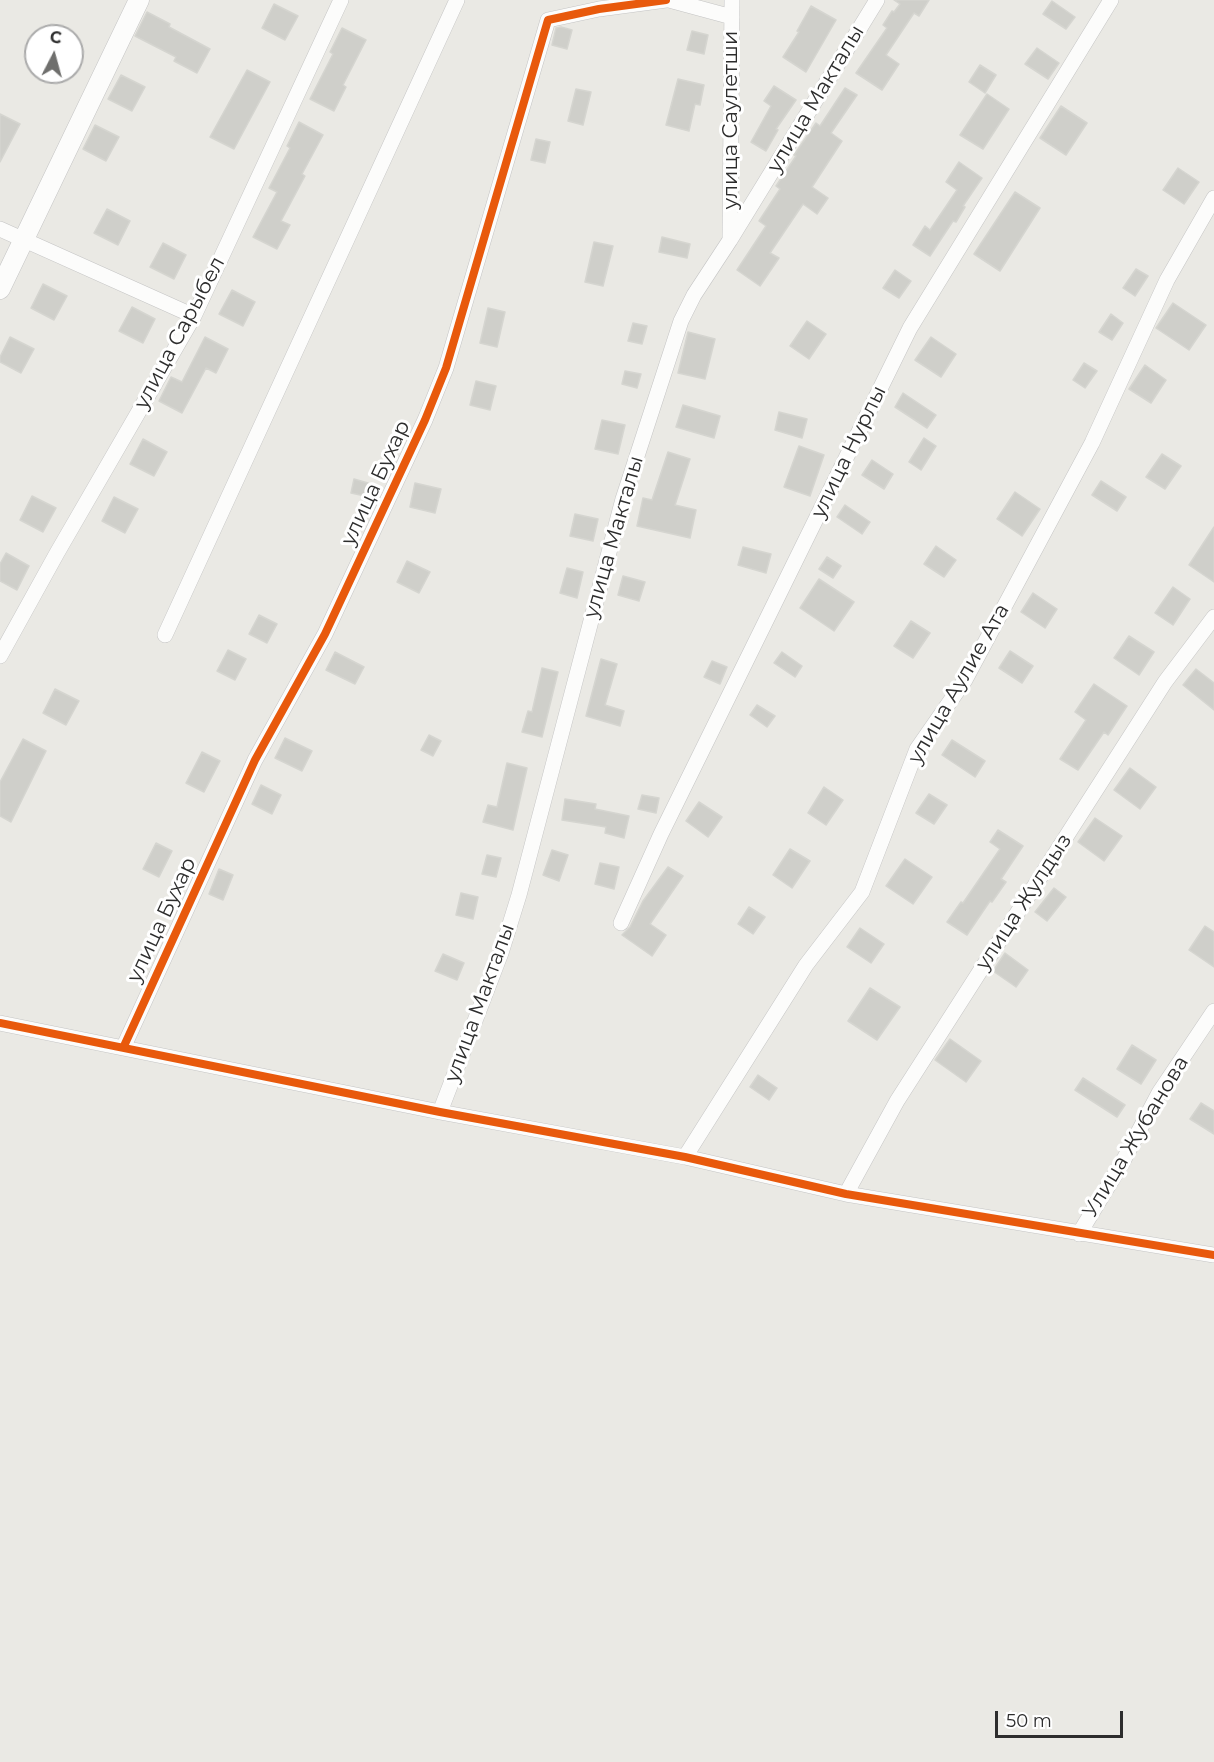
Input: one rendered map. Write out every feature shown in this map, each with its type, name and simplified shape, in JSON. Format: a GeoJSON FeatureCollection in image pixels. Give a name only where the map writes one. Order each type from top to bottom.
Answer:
{"type":"FeatureCollection","features":[{"type":"Feature","properties":{"kind":"street"},"geometry":{"type":"LineString","coordinates":[[0,289],[139,0]]}},
{"type":"Feature","properties":{"kind":"street","name":"улица Сарыбел"},"geometry":{"type":"LineString","coordinates":[[0,656],[194,316],[341,0]]}},
{"type":"Feature","properties":{"kind":"street"},"geometry":{"type":"LineString","coordinates":[[165,635],[457,0]]}},
{"type":"Feature","properties":{"kind":"street","name":"улица Бухар"},"geometry":{"type":"LineString","coordinates":[[124,1046],[255,760],[325,634],[425,420],[446,368],[548,20],[599,9],[668,0],[732,17]]}},
{"type":"Feature","properties":{"kind":"street","name":"улица Саулетши"},"geometry":{"type":"LineString","coordinates":[[730,240],[732,0]]}},
{"type":"Feature","properties":{"kind":"street","name":"улица Макталы"},"geometry":{"type":"LineString","coordinates":[[440,1112],[501,952],[519,896],[622,499],[681,321],[694,295],[877,0]]}},
{"type":"Feature","properties":{"kind":"street","name":"улица Нурлы"},"geometry":{"type":"LineString","coordinates":[[621,922],[661,834],[910,328],[1111,0]]}},
{"type":"Feature","properties":{"kind":"street","name":"улица Аулие Ата"},"geometry":{"type":"LineString","coordinates":[[686,1157],[806,965],[862,892],[917,749],[965,680],[1092,442],[1167,280],[1214,198]]}},
{"type":"Feature","properties":{"kind":"street"},"geometry":{"type":"LineString","coordinates":[[0,229],[194,316]]}},
{"type":"Feature","properties":{"kind":"street","name":"улица Жулдыз"},"geometry":{"type":"LineString","coordinates":[[846,1194],[897,1101],[1165,682],[1214,617]]}},
{"type":"Feature","properties":{"kind":"street","name":"Улица Жубанова"},"geometry":{"type":"LineString","coordinates":[[1079,1234],[1122,1163],[1159,1094],[1214,1011]]}},
{"type":"Feature","properties":{"kind":"street"},"geometry":{"type":"LineString","coordinates":[[0,1023],[124,1046],[440,1112],[686,1157],[846,1194],[1214,1255]]}},
{"type":"Feature","properties":{"kind":"building"},"geometry":{"type":"Polygon","coordinates":[[[894,0],[929,0],[919,16],[914,13],[886,55],[899,64],[882,90],[856,73],[887,28],[883,25],[892,11],[894,12],[900,4],[894,0]]]}},
{"type":"Feature","properties":{"kind":"building"},"geometry":{"type":"Polygon","coordinates":[[[1052,1],[1075,17],[1066,29],[1043,14],[1052,1]]]}},
{"type":"Feature","properties":{"kind":"building"},"geometry":{"type":"Polygon","coordinates":[[[274,4],[298,16],[285,40],[262,28],[274,4]]]}},
{"type":"Feature","properties":{"kind":"building"},"geometry":{"type":"Polygon","coordinates":[[[811,6],[836,20],[806,72],[783,57],[799,32],[797,31],[811,6]]]}},
{"type":"Feature","properties":{"kind":"building"},"geometry":{"type":"Polygon","coordinates":[[[147,12],[210,49],[197,73],[174,61],[176,57],[135,36],[147,12]]]}},
{"type":"Feature","properties":{"kind":"building"},"geometry":{"type":"Polygon","coordinates":[[[342,28],[366,40],[343,85],[346,87],[334,111],[310,99],[333,54],[330,52],[342,28]]]}},
{"type":"Feature","properties":{"kind":"building"},"geometry":{"type":"Polygon","coordinates":[[[556,28],[572,30],[567,49],[552,45],[556,28]]]}},
{"type":"Feature","properties":{"kind":"building"},"geometry":{"type":"Polygon","coordinates":[[[692,31],[708,35],[704,54],[687,50],[692,31]]]}},
{"type":"Feature","properties":{"kind":"building"},"geometry":{"type":"Polygon","coordinates":[[[1037,48],[1059,63],[1048,79],[1025,64],[1037,48]]]}},
{"type":"Feature","properties":{"kind":"building"},"geometry":{"type":"Polygon","coordinates":[[[980,65],[996,75],[985,93],[969,82],[980,65]]]}},
{"type":"Feature","properties":{"kind":"building"},"geometry":{"type":"Polygon","coordinates":[[[247,70],[270,82],[234,149],[210,137],[247,70]]]}},
{"type":"Feature","properties":{"kind":"building"},"geometry":{"type":"Polygon","coordinates":[[[121,75],[145,87],[132,111],[108,99],[121,75]]]}},
{"type":"Feature","properties":{"kind":"building"},"geometry":{"type":"Polygon","coordinates":[[[678,79],[704,85],[700,105],[695,104],[689,131],[666,125],[678,79]]]}},
{"type":"Feature","properties":{"kind":"building"},"geometry":{"type":"Polygon","coordinates":[[[774,86],[796,100],[776,129],[778,130],[766,151],[751,142],[771,106],[764,101],[774,86]]]}},
{"type":"Feature","properties":{"kind":"building"},"geometry":{"type":"Polygon","coordinates":[[[845,88],[857,95],[831,133],[842,141],[812,187],[828,198],[817,214],[803,204],[770,253],[779,258],[760,286],[737,270],[766,226],[759,221],[780,189],[776,186],[796,156],[794,155],[816,123],[820,126],[845,88]]]}},
{"type":"Feature","properties":{"kind":"building"},"geometry":{"type":"Polygon","coordinates":[[[576,89],[591,92],[583,125],[568,121],[576,89]]]}},
{"type":"Feature","properties":{"kind":"building"},"geometry":{"type":"Polygon","coordinates":[[[987,94],[1009,109],[983,149],[960,135],[987,94]]]}},
{"type":"Feature","properties":{"kind":"building"},"geometry":{"type":"Polygon","coordinates":[[[1061,106],[1087,123],[1066,155],[1040,138],[1061,106]]]}},
{"type":"Feature","properties":{"kind":"building"},"geometry":{"type":"Polygon","coordinates":[[[0,114],[20,124],[0,162],[0,114]]]}},
{"type":"Feature","properties":{"kind":"building"},"geometry":{"type":"Polygon","coordinates":[[[299,122],[323,135],[302,174],[305,176],[281,221],[290,225],[277,249],[253,237],[277,192],[269,188],[290,148],[287,146],[299,122]]]}},
{"type":"Feature","properties":{"kind":"building"},"geometry":{"type":"Polygon","coordinates":[[[95,125],[119,137],[106,161],[83,149],[95,125]]]}},
{"type":"Feature","properties":{"kind":"building"},"geometry":{"type":"Polygon","coordinates":[[[536,139],[550,142],[545,163],[531,160],[536,139]]]}},
{"type":"Feature","properties":{"kind":"building"},"geometry":{"type":"Polygon","coordinates":[[[959,162],[982,178],[963,206],[965,207],[956,222],[953,221],[930,256],[913,245],[925,226],[930,230],[957,190],[946,182],[959,162]]]}},
{"type":"Feature","properties":{"kind":"building"},"geometry":{"type":"Polygon","coordinates":[[[1178,168],[1199,182],[1184,204],[1163,190],[1178,168]]]}},
{"type":"Feature","properties":{"kind":"building"},"geometry":{"type":"Polygon","coordinates":[[[1015,192],[1040,208],[1000,271],[974,254],[1015,192]]]}},
{"type":"Feature","properties":{"kind":"building"},"geometry":{"type":"Polygon","coordinates":[[[107,209],[130,221],[118,245],[94,233],[107,209]]]}},
{"type":"Feature","properties":{"kind":"building"},"geometry":{"type":"Polygon","coordinates":[[[662,237],[690,244],[687,258],[659,252],[662,237]]]}},
{"type":"Feature","properties":{"kind":"building"},"geometry":{"type":"Polygon","coordinates":[[[594,242],[613,246],[603,286],[585,282],[594,242]]]}},
{"type":"Feature","properties":{"kind":"building"},"geometry":{"type":"Polygon","coordinates":[[[163,243],[186,255],[174,279],[150,267],[163,243]]]}},
{"type":"Feature","properties":{"kind":"building"},"geometry":{"type":"Polygon","coordinates":[[[1136,269],[1148,276],[1135,296],[1123,288],[1136,269]]]}},
{"type":"Feature","properties":{"kind":"building"},"geometry":{"type":"Polygon","coordinates":[[[895,270],[911,281],[899,298],[883,288],[895,270]]]}},
{"type":"Feature","properties":{"kind":"building"},"geometry":{"type":"Polygon","coordinates":[[[43,284],[67,296],[54,320],[31,308],[43,284]]]}},
{"type":"Feature","properties":{"kind":"building"},"geometry":{"type":"Polygon","coordinates":[[[232,290],[255,302],[243,326],[219,314],[232,290]]]}},
{"type":"Feature","properties":{"kind":"building"},"geometry":{"type":"Polygon","coordinates":[[[1173,303],[1206,325],[1189,350],[1156,328],[1173,303]]]}},
{"type":"Feature","properties":{"kind":"building"},"geometry":{"type":"Polygon","coordinates":[[[132,307],[155,319],[143,343],[119,331],[132,307]]]}},
{"type":"Feature","properties":{"kind":"building"},"geometry":{"type":"Polygon","coordinates":[[[488,308],[505,312],[497,347],[480,343],[488,308]]]}},
{"type":"Feature","properties":{"kind":"building"},"geometry":{"type":"Polygon","coordinates":[[[1111,314],[1123,323],[1112,340],[1099,332],[1111,314]]]}},
{"type":"Feature","properties":{"kind":"building"},"geometry":{"type":"Polygon","coordinates":[[[807,321],[826,334],[809,359],[790,346],[807,321]]]}},
{"type":"Feature","properties":{"kind":"building"},"geometry":{"type":"Polygon","coordinates":[[[633,323],[647,326],[642,344],[628,341],[633,323]]]}},
{"type":"Feature","properties":{"kind":"building"},"geometry":{"type":"Polygon","coordinates":[[[688,332],[715,339],[705,379],[678,373],[688,332]]]}},
{"type":"Feature","properties":{"kind":"building"},"geometry":{"type":"Polygon","coordinates":[[[10,337],[34,349],[21,373],[0,362],[0,357],[10,337]]]}},
{"type":"Feature","properties":{"kind":"building"},"geometry":{"type":"Polygon","coordinates":[[[205,337],[228,349],[216,373],[206,368],[182,413],[159,401],[171,377],[182,382],[205,337]]]}},
{"type":"Feature","properties":{"kind":"building"},"geometry":{"type":"Polygon","coordinates":[[[931,337],[956,354],[941,377],[915,360],[931,337]]]}},
{"type":"Feature","properties":{"kind":"building"},"geometry":{"type":"Polygon","coordinates":[[[1084,363],[1097,371],[1085,388],[1073,380],[1084,363]]]}},
{"type":"Feature","properties":{"kind":"building"},"geometry":{"type":"Polygon","coordinates":[[[1145,365],[1166,380],[1151,403],[1129,389],[1145,365]]]}},
{"type":"Feature","properties":{"kind":"building"},"geometry":{"type":"Polygon","coordinates":[[[625,371],[641,374],[637,388],[622,384],[625,371]]]}},
{"type":"Feature","properties":{"kind":"building"},"geometry":{"type":"Polygon","coordinates":[[[476,381],[496,386],[490,410],[470,405],[476,381]]]}},
{"type":"Feature","properties":{"kind":"building"},"geometry":{"type":"Polygon","coordinates":[[[903,393],[936,415],[927,428],[895,407],[903,393]]]}},
{"type":"Feature","properties":{"kind":"building"},"geometry":{"type":"Polygon","coordinates":[[[683,405],[720,416],[714,438],[676,427],[683,405]]]}},
{"type":"Feature","properties":{"kind":"building"},"geometry":{"type":"Polygon","coordinates":[[[779,412],[807,419],[802,438],[775,430],[779,412]]]}},
{"type":"Feature","properties":{"kind":"building"},"geometry":{"type":"Polygon","coordinates":[[[602,420],[625,425],[618,454],[595,449],[602,420]]]}},
{"type":"Feature","properties":{"kind":"building"},"geometry":{"type":"Polygon","coordinates":[[[924,438],[936,446],[921,470],[909,462],[924,438]]]}},
{"type":"Feature","properties":{"kind":"building"},"geometry":{"type":"Polygon","coordinates":[[[143,439],[167,452],[154,476],[130,464],[143,439]]]}},
{"type":"Feature","properties":{"kind":"building"},"geometry":{"type":"Polygon","coordinates":[[[799,446],[824,455],[810,496],[784,487],[799,446]]]}},
{"type":"Feature","properties":{"kind":"building"},"geometry":{"type":"Polygon","coordinates":[[[668,452],[690,459],[675,505],[696,510],[690,538],[637,526],[643,498],[652,500],[668,452]]]}},
{"type":"Feature","properties":{"kind":"building"},"geometry":{"type":"Polygon","coordinates":[[[1162,454],[1181,466],[1165,489],[1146,477],[1162,454]]]}},
{"type":"Feature","properties":{"kind":"building"},"geometry":{"type":"Polygon","coordinates":[[[872,460],[893,474],[884,489],[862,475],[872,460]]]}},
{"type":"Feature","properties":{"kind":"building"},"geometry":{"type":"Polygon","coordinates":[[[354,479],[368,483],[365,496],[351,493],[354,479]]]}},
{"type":"Feature","properties":{"kind":"building"},"geometry":{"type":"Polygon","coordinates":[[[1101,481],[1126,497],[1117,511],[1092,495],[1101,481]]]}},
{"type":"Feature","properties":{"kind":"building"},"geometry":{"type":"Polygon","coordinates":[[[415,483],[441,489],[435,513],[410,507],[415,483]]]}},
{"type":"Feature","properties":{"kind":"building"},"geometry":{"type":"Polygon","coordinates":[[[1015,492],[1040,509],[1022,536],[997,519],[1015,492]]]}},
{"type":"Feature","properties":{"kind":"building"},"geometry":{"type":"Polygon","coordinates":[[[32,496],[56,508],[43,532],[20,520],[32,496]]]}},
{"type":"Feature","properties":{"kind":"building"},"geometry":{"type":"Polygon","coordinates":[[[114,497],[138,509],[125,533],[102,521],[114,497]]]}},
{"type":"Feature","properties":{"kind":"building"},"geometry":{"type":"Polygon","coordinates":[[[845,505],[870,522],[862,534],[837,517],[845,505]]]}},
{"type":"Feature","properties":{"kind":"building"},"geometry":{"type":"Polygon","coordinates":[[[575,514],[598,519],[593,541],[570,536],[575,514]]]}},
{"type":"Feature","properties":{"kind":"building"},"geometry":{"type":"Polygon","coordinates":[[[1214,527],[1214,582],[1189,565],[1214,527]]]}},
{"type":"Feature","properties":{"kind":"building"},"geometry":{"type":"Polygon","coordinates":[[[936,546],[956,560],[944,577],[924,564],[936,546]]]}},
{"type":"Feature","properties":{"kind":"building"},"geometry":{"type":"Polygon","coordinates":[[[743,547],[771,554],[766,573],[738,565],[743,547]]]}},
{"type":"Feature","properties":{"kind":"building"},"geometry":{"type":"Polygon","coordinates":[[[6,553],[29,566],[17,590],[0,581],[0,564],[6,553]]]}},
{"type":"Feature","properties":{"kind":"building"},"geometry":{"type":"Polygon","coordinates":[[[827,557],[841,566],[833,578],[819,569],[827,557]]]}},
{"type":"Feature","properties":{"kind":"building"},"geometry":{"type":"Polygon","coordinates":[[[407,561],[430,572],[419,593],[397,582],[407,561]]]}},
{"type":"Feature","properties":{"kind":"building"},"geometry":{"type":"Polygon","coordinates":[[[567,568],[583,572],[577,598],[560,593],[567,568]]]}},
{"type":"Feature","properties":{"kind":"building"},"geometry":{"type":"Polygon","coordinates":[[[623,576],[645,582],[639,601],[618,595],[623,576]]]}},
{"type":"Feature","properties":{"kind":"building"},"geometry":{"type":"Polygon","coordinates":[[[819,579],[854,602],[834,631],[800,608],[819,579]]]}},
{"type":"Feature","properties":{"kind":"building"},"geometry":{"type":"Polygon","coordinates":[[[1173,587],[1190,599],[1173,625],[1155,613],[1173,587]]]}},
{"type":"Feature","properties":{"kind":"building"},"geometry":{"type":"Polygon","coordinates":[[[1033,593],[1057,609],[1045,628],[1021,612],[1033,593]]]}},
{"type":"Feature","properties":{"kind":"building"},"geometry":{"type":"Polygon","coordinates":[[[259,615],[277,624],[267,643],[249,634],[259,615]]]}},
{"type":"Feature","properties":{"kind":"building"},"geometry":{"type":"Polygon","coordinates":[[[911,621],[930,633],[913,658],[894,646],[911,621]]]}},
{"type":"Feature","properties":{"kind":"building"},"geometry":{"type":"Polygon","coordinates":[[[1129,636],[1154,652],[1139,675],[1114,658],[1129,636]]]}},
{"type":"Feature","properties":{"kind":"building"},"geometry":{"type":"Polygon","coordinates":[[[228,650],[246,659],[235,680],[217,671],[228,650]]]}},
{"type":"Feature","properties":{"kind":"building"},"geometry":{"type":"Polygon","coordinates":[[[1010,651],[1033,666],[1022,683],[999,668],[1010,651]]]}},
{"type":"Feature","properties":{"kind":"building"},"geometry":{"type":"Polygon","coordinates":[[[335,652],[364,667],[355,684],[326,670],[335,652]]]}},
{"type":"Feature","properties":{"kind":"building"},"geometry":{"type":"Polygon","coordinates":[[[782,652],[802,666],[795,677],[774,663],[782,652]]]}},
{"type":"Feature","properties":{"kind":"building"},"geometry":{"type":"Polygon","coordinates":[[[601,659],[617,664],[605,705],[624,711],[620,726],[586,716],[601,659]]]}},
{"type":"Feature","properties":{"kind":"building"},"geometry":{"type":"Polygon","coordinates":[[[712,661],[727,667],[720,684],[704,677],[712,661]]]}},
{"type":"Feature","properties":{"kind":"building"},"geometry":{"type":"Polygon","coordinates":[[[542,668],[558,672],[542,737],[522,732],[528,711],[532,712],[542,668]]]}},
{"type":"Feature","properties":{"kind":"building"},"geometry":{"type":"Polygon","coordinates":[[[1196,669],[1214,683],[1214,710],[1183,685],[1196,669]]]}},
{"type":"Feature","properties":{"kind":"building"},"geometry":{"type":"Polygon","coordinates":[[[1094,684],[1127,706],[1108,735],[1104,732],[1078,770],[1060,759],[1086,720],[1075,712],[1094,684]]]}},
{"type":"Feature","properties":{"kind":"building"},"geometry":{"type":"Polygon","coordinates":[[[55,689],[79,701],[66,725],[43,713],[55,689]]]}},
{"type":"Feature","properties":{"kind":"building"},"geometry":{"type":"Polygon","coordinates":[[[757,705],[775,716],[767,727],[750,715],[757,705]]]}},
{"type":"Feature","properties":{"kind":"building"},"geometry":{"type":"Polygon","coordinates":[[[429,735],[441,741],[433,756],[421,750],[429,735]]]}},
{"type":"Feature","properties":{"kind":"building"},"geometry":{"type":"Polygon","coordinates":[[[285,738],[312,751],[302,771],[275,758],[285,738]]]}},
{"type":"Feature","properties":{"kind":"building"},"geometry":{"type":"Polygon","coordinates":[[[23,739],[46,751],[11,822],[0,816],[0,782],[23,739]]]}},
{"type":"Feature","properties":{"kind":"building"},"geometry":{"type":"Polygon","coordinates":[[[952,740],[985,761],[975,777],[942,755],[952,740]]]}},
{"type":"Feature","properties":{"kind":"building"},"geometry":{"type":"Polygon","coordinates":[[[202,752],[220,761],[204,792],[186,783],[202,752]]]}},
{"type":"Feature","properties":{"kind":"building"},"geometry":{"type":"Polygon","coordinates":[[[507,763],[527,768],[513,830],[483,822],[488,805],[497,807],[507,763]]]}},
{"type":"Feature","properties":{"kind":"building"},"geometry":{"type":"Polygon","coordinates":[[[1130,768],[1156,787],[1140,809],[1114,790],[1130,768]]]}},
{"type":"Feature","properties":{"kind":"building"},"geometry":{"type":"Polygon","coordinates":[[[261,785],[281,795],[272,814],[252,804],[261,785]]]}},
{"type":"Feature","properties":{"kind":"building"},"geometry":{"type":"Polygon","coordinates":[[[824,787],[843,800],[826,825],[808,813],[824,787]]]}},
{"type":"Feature","properties":{"kind":"building"},"geometry":{"type":"Polygon","coordinates":[[[929,794],[947,805],[934,824],[916,813],[929,794]]]}},
{"type":"Feature","properties":{"kind":"building"},"geometry":{"type":"Polygon","coordinates":[[[642,795],[659,798],[656,813],[638,809],[642,795]]]}},
{"type":"Feature","properties":{"kind":"building"},"geometry":{"type":"Polygon","coordinates":[[[565,799],[596,804],[595,809],[629,816],[624,838],[605,833],[606,827],[562,820],[565,799]]]}},
{"type":"Feature","properties":{"kind":"building"},"geometry":{"type":"Polygon","coordinates":[[[699,802],[722,817],[708,837],[686,821],[699,802]]]}},
{"type":"Feature","properties":{"kind":"building"},"geometry":{"type":"Polygon","coordinates":[[[1095,818],[1122,836],[1104,861],[1078,842],[1095,818]]]}},
{"type":"Feature","properties":{"kind":"building"},"geometry":{"type":"Polygon","coordinates":[[[998,830],[1023,846],[1001,879],[1006,882],[967,935],[947,922],[1000,849],[990,842],[998,830]]]}},
{"type":"Feature","properties":{"kind":"building"},"geometry":{"type":"Polygon","coordinates":[[[156,843],[172,851],[159,877],[143,869],[156,843]]]}},
{"type":"Feature","properties":{"kind":"building"},"geometry":{"type":"Polygon","coordinates":[[[790,849],[810,861],[792,888],[773,875],[790,849]]]}},
{"type":"Feature","properties":{"kind":"building"},"geometry":{"type":"Polygon","coordinates":[[[552,850],[568,855],[559,881],[543,875],[552,850]]]}},
{"type":"Feature","properties":{"kind":"building"},"geometry":{"type":"Polygon","coordinates":[[[487,855],[501,858],[496,877],[482,874],[487,855]]]}},
{"type":"Feature","properties":{"kind":"building"},"geometry":{"type":"Polygon","coordinates":[[[905,859],[932,877],[913,904],[886,886],[905,859]]]}},
{"type":"Feature","properties":{"kind":"building"},"geometry":{"type":"Polygon","coordinates":[[[600,863],[619,867],[614,889],[595,884],[600,863]]]}},
{"type":"Feature","properties":{"kind":"building"},"geometry":{"type":"Polygon","coordinates":[[[668,867],[683,876],[650,924],[666,935],[652,956],[622,935],[630,927],[643,901],[668,867]]]}},
{"type":"Feature","properties":{"kind":"building"},"geometry":{"type":"Polygon","coordinates":[[[219,869],[233,875],[223,900],[209,894],[219,869]]]}},
{"type":"Feature","properties":{"kind":"building"},"geometry":{"type":"Polygon","coordinates":[[[1054,888],[1066,897],[1047,921],[1035,912],[1054,888]]]}},
{"type":"Feature","properties":{"kind":"building"},"geometry":{"type":"Polygon","coordinates":[[[461,893],[478,897],[473,919],[456,915],[461,893]]]}},
{"type":"Feature","properties":{"kind":"building"},"geometry":{"type":"Polygon","coordinates":[[[749,907],[765,917],[753,934],[738,924],[749,907]]]}},
{"type":"Feature","properties":{"kind":"building"},"geometry":{"type":"Polygon","coordinates":[[[1205,926],[1214,932],[1214,967],[1189,950],[1205,926]]]}},
{"type":"Feature","properties":{"kind":"building"},"geometry":{"type":"Polygon","coordinates":[[[860,928],[884,944],[871,963],[847,947],[860,928]]]}},
{"type":"Feature","properties":{"kind":"building"},"geometry":{"type":"Polygon","coordinates":[[[1005,953],[1028,970],[1016,987],[993,971],[1005,953]]]}},
{"type":"Feature","properties":{"kind":"building"},"geometry":{"type":"Polygon","coordinates":[[[443,954],[464,963],[457,980],[435,971],[443,954]]]}},
{"type":"Feature","properties":{"kind":"building"},"geometry":{"type":"Polygon","coordinates":[[[870,988],[900,1007],[877,1040],[848,1021],[870,988]]]}},
{"type":"Feature","properties":{"kind":"building"},"geometry":{"type":"Polygon","coordinates":[[[950,1039],[981,1061],[966,1082],[935,1060],[950,1039]]]}},
{"type":"Feature","properties":{"kind":"building"},"geometry":{"type":"Polygon","coordinates":[[[1132,1045],[1156,1060],[1141,1084],[1117,1069],[1132,1045]]]}},
{"type":"Feature","properties":{"kind":"building"},"geometry":{"type":"Polygon","coordinates":[[[758,1075],[777,1088],[769,1100],[750,1087],[758,1075]]]}},
{"type":"Feature","properties":{"kind":"building"},"geometry":{"type":"Polygon","coordinates":[[[1083,1078],[1125,1105],[1117,1117],[1075,1090],[1083,1078]]]}},
{"type":"Feature","properties":{"kind":"building"},"geometry":{"type":"Polygon","coordinates":[[[1201,1103],[1214,1111],[1214,1134],[1190,1119],[1201,1103]]]}},
{"type":"Feature","properties":{"kind":"cycle path"},"geometry":{"type":"LineString","coordinates":[[124,1046],[255,760],[325,634],[425,420],[446,368],[548,20],[599,9],[666,0]]}},
{"type":"Feature","properties":{"kind":"cycle path"},"geometry":{"type":"LineString","coordinates":[[0,1023],[440,1112],[685,1157],[846,1194],[1214,1255]]}}]}
